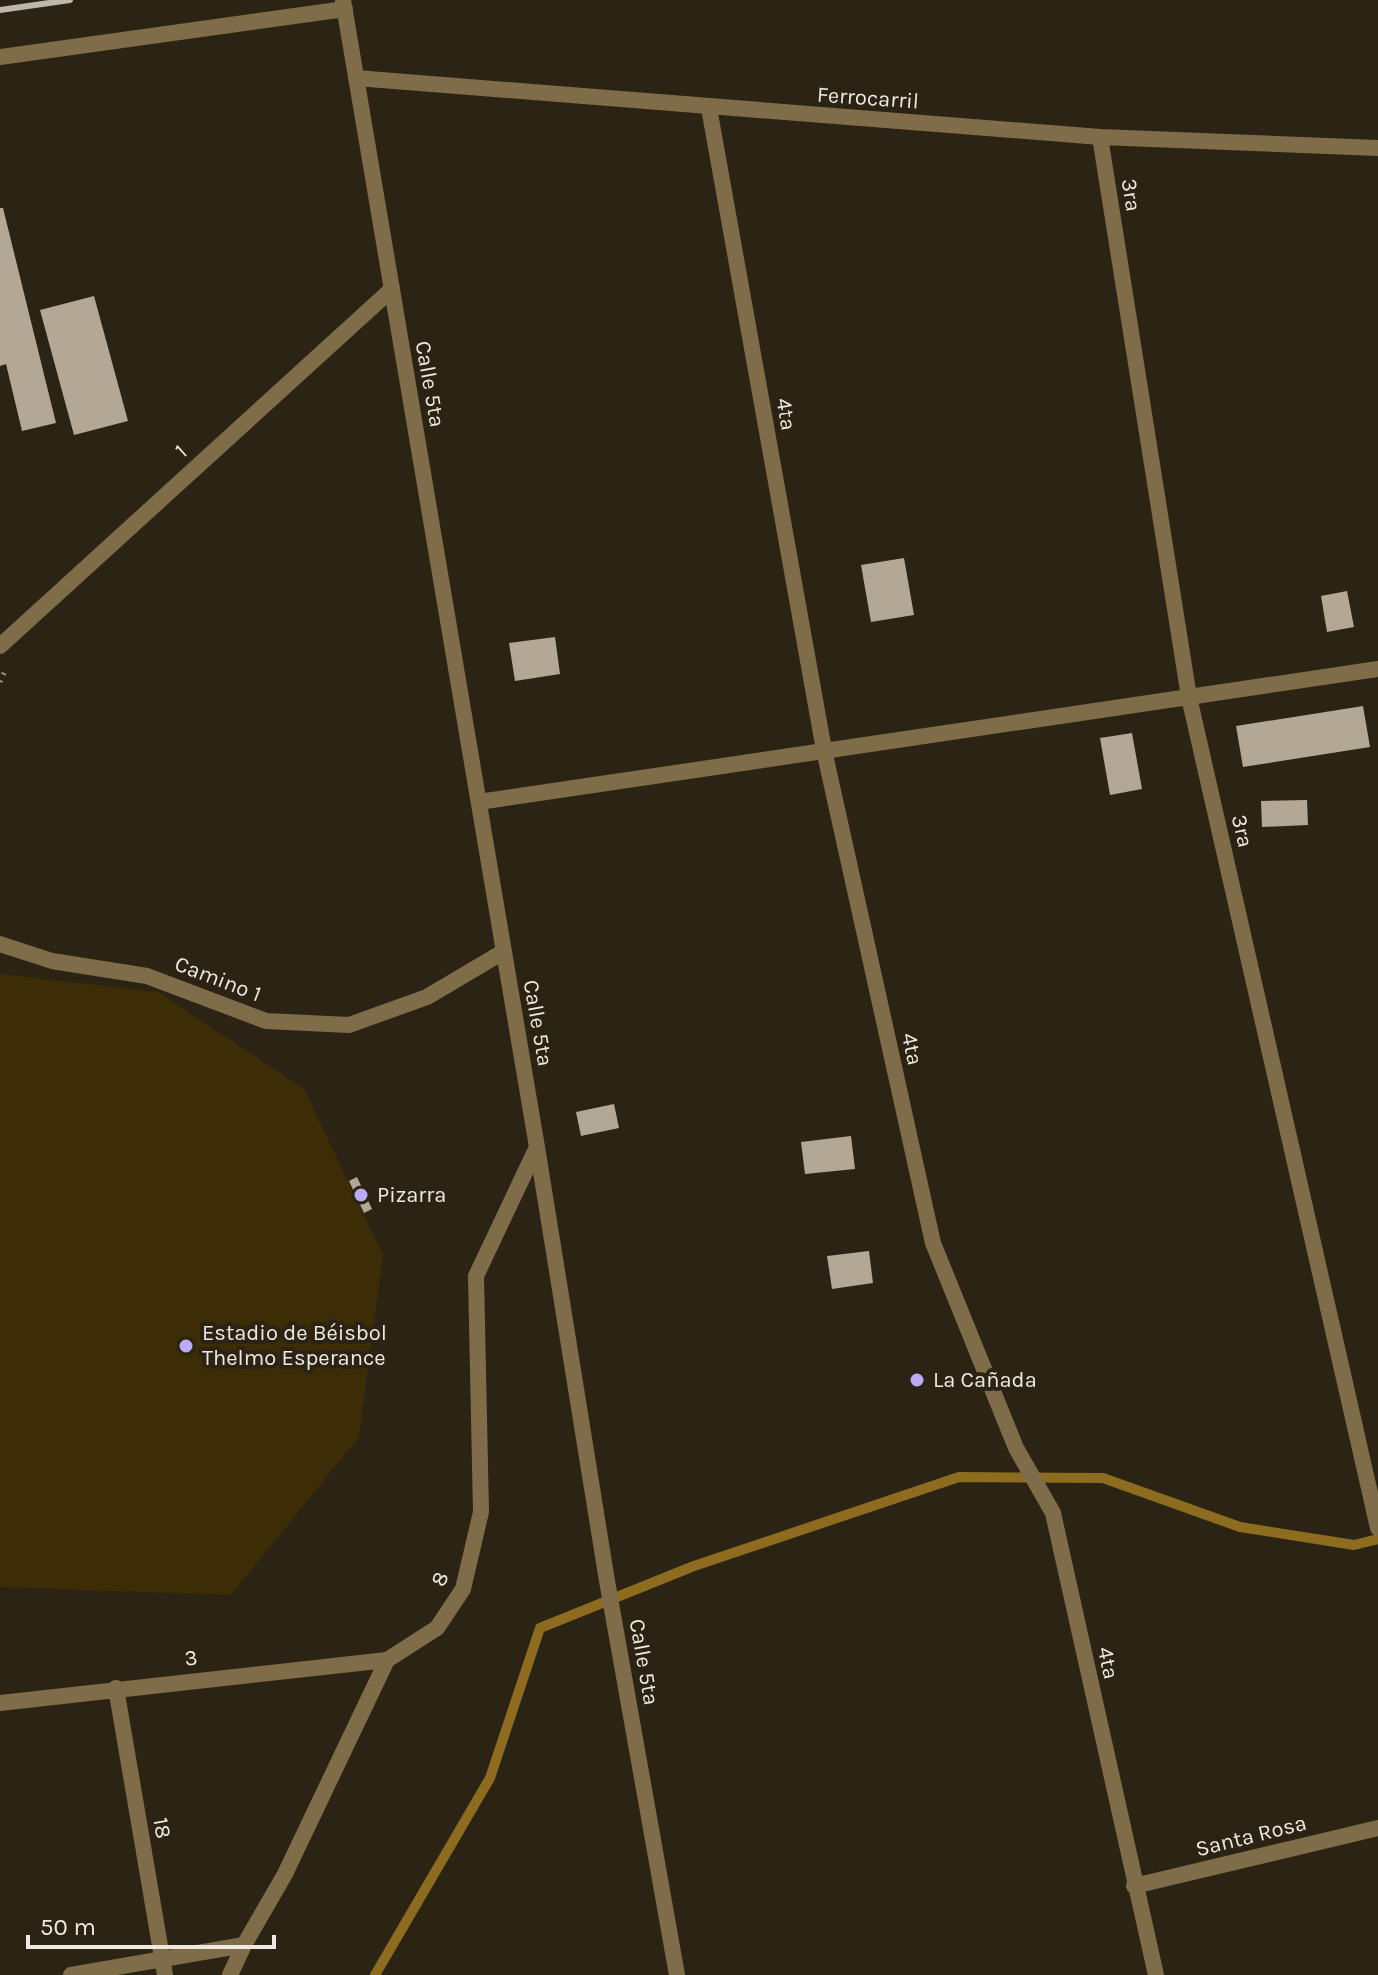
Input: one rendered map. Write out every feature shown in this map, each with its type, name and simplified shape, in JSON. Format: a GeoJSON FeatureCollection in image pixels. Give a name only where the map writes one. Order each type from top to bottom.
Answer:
{"type":"FeatureCollection","features":[{"type":"Feature","properties":{"kind":"street"},"geometry":{"type":"LineString","coordinates":[[0,57],[344,4]]}},
{"type":"Feature","properties":{"kind":"street","name":"Calle 5ta"},"geometry":{"type":"LineString","coordinates":[[344,4],[607,1581],[677,1975]]}},
{"type":"Feature","properties":{"kind":"street","name":"Ferrocarril"},"geometry":{"type":"LineString","coordinates":[[356,78],[1100,137],[1378,148]]}},
{"type":"Feature","properties":{"kind":"street","name":"4ta"},"geometry":{"type":"LineString","coordinates":[[709,108],[824,750],[933,1243],[1016,1448],[1053,1513],[1156,1975]]}},
{"type":"Feature","properties":{"kind":"street","name":"3ra"},"geometry":{"type":"LineString","coordinates":[[1100,137],[1189,697],[1377,1524]]}},
{"type":"Feature","properties":{"kind":"street","name":"1"},"geometry":{"type":"LineString","coordinates":[[0,646],[392,289]]}},
{"type":"Feature","properties":{"kind":"street"},"geometry":{"type":"LineString","coordinates":[[479,802],[1378,669]]}},
{"type":"Feature","properties":{"kind":"street","name":"Camino 1"},"geometry":{"type":"LineString","coordinates":[[0,944],[52,961],[147,976],[266,1021],[349,1025],[427,997],[503,952]]}},
{"type":"Feature","properties":{"kind":"street","name":"8"},"geometry":{"type":"LineString","coordinates":[[387,1660],[437,1628],[463,1589],[481,1512],[476,1276],[537,1147]]}},
{"type":"Feature","properties":{"kind":"street"},"geometry":{"type":"LineString","coordinates":[[230,1975],[285,1874],[387,1660]]}},
{"type":"Feature","properties":{"kind":"street","name":"3"},"geometry":{"type":"LineString","coordinates":[[0,1703],[387,1660]]}},
{"type":"Feature","properties":{"kind":"street","name":"18"},"geometry":{"type":"LineString","coordinates":[[116,1688],[164,1967]]}},
{"type":"Feature","properties":{"kind":"street","name":"Santa Rosa"},"geometry":{"type":"LineString","coordinates":[[1134,1886],[1378,1828]]}},
{"type":"Feature","properties":{"kind":"street"},"geometry":{"type":"LineString","coordinates":[[71,1975],[164,1967],[244,1945]]}},
{"type":"Feature","properties":{"kind":"shaded area","name":"Estadio de Béisbol Thelmo Esperance"},"geometry":{"type":"Polygon","coordinates":[[[0,974],[158,992],[304,1089],[383,1255],[359,1437],[231,1595],[0,1587],[0,974]]]}},
{"type":"Feature","properties":{"kind":"building"},"geometry":{"type":"Polygon","coordinates":[[[0,208],[3,208],[56,423],[22,431],[6,364],[0,366],[0,208]]]}},
{"type":"Feature","properties":{"kind":"building"},"geometry":{"type":"Polygon","coordinates":[[[94,296],[128,421],[74,435],[40,310],[94,296]]]}},
{"type":"Feature","properties":{"kind":"building"},"geometry":{"type":"Polygon","coordinates":[[[904,558],[914,615],[871,622],[861,565],[904,558]]]}},
{"type":"Feature","properties":{"kind":"building"},"geometry":{"type":"Polygon","coordinates":[[[1347,591],[1354,627],[1327,632],[1321,596],[1347,591]]]}},
{"type":"Feature","properties":{"kind":"building"},"geometry":{"type":"Polygon","coordinates":[[[555,637],[560,674],[515,681],[509,643],[555,637]]]}},
{"type":"Feature","properties":{"kind":"building"},"geometry":{"type":"Polygon","coordinates":[[[1363,706],[1370,747],[1243,767],[1236,726],[1363,706]]]}},
{"type":"Feature","properties":{"kind":"building"},"geometry":{"type":"Polygon","coordinates":[[[1132,733],[1142,789],[1110,795],[1100,738],[1132,733]]]}},
{"type":"Feature","properties":{"kind":"building"},"geometry":{"type":"Polygon","coordinates":[[[1307,800],[1308,825],[1262,827],[1261,801],[1307,800]]]}},
{"type":"Feature","properties":{"kind":"building"},"geometry":{"type":"Polygon","coordinates":[[[614,1104],[619,1128],[581,1136],[576,1112],[614,1104]]]}},
{"type":"Feature","properties":{"kind":"building"},"geometry":{"type":"Polygon","coordinates":[[[851,1136],[855,1169],[805,1174],[801,1142],[851,1136]]]}},
{"type":"Feature","properties":{"kind":"building","name":"Pizarra"},"geometry":{"type":"Polygon","coordinates":[[[357,1177],[372,1209],[364,1213],[349,1181],[357,1177]]]}},
{"type":"Feature","properties":{"kind":"building"},"geometry":{"type":"Polygon","coordinates":[[[869,1251],[873,1283],[832,1289],[827,1256],[869,1251]]]}},
{"type":"Feature","properties":{"kind":"waterway"},"geometry":{"type":"LineString","coordinates":[[375,1975],[490,1778],[540,1628],[694,1566],[959,1477],[1103,1478],[1240,1527],[1354,1545],[1378,1539]]}},
{"type":"Feature","properties":{"kind":"railway"},"geometry":{"type":"LineString","coordinates":[[0,10],[70,0]]}},
{"type":"Feature","properties":{"kind":"place","name":"Pizarra"},"geometry":{"type":"Point","coordinates":[361,1195]}},
{"type":"Feature","properties":{"kind":"place","name":"Estadio de Béisbol Thelmo Esperance"},"geometry":{"type":"Point","coordinates":[186,1346]}},
{"type":"Feature","properties":{"kind":"place","name":"La Cañada"},"geometry":{"type":"Point","coordinates":[917,1380]}}]}
